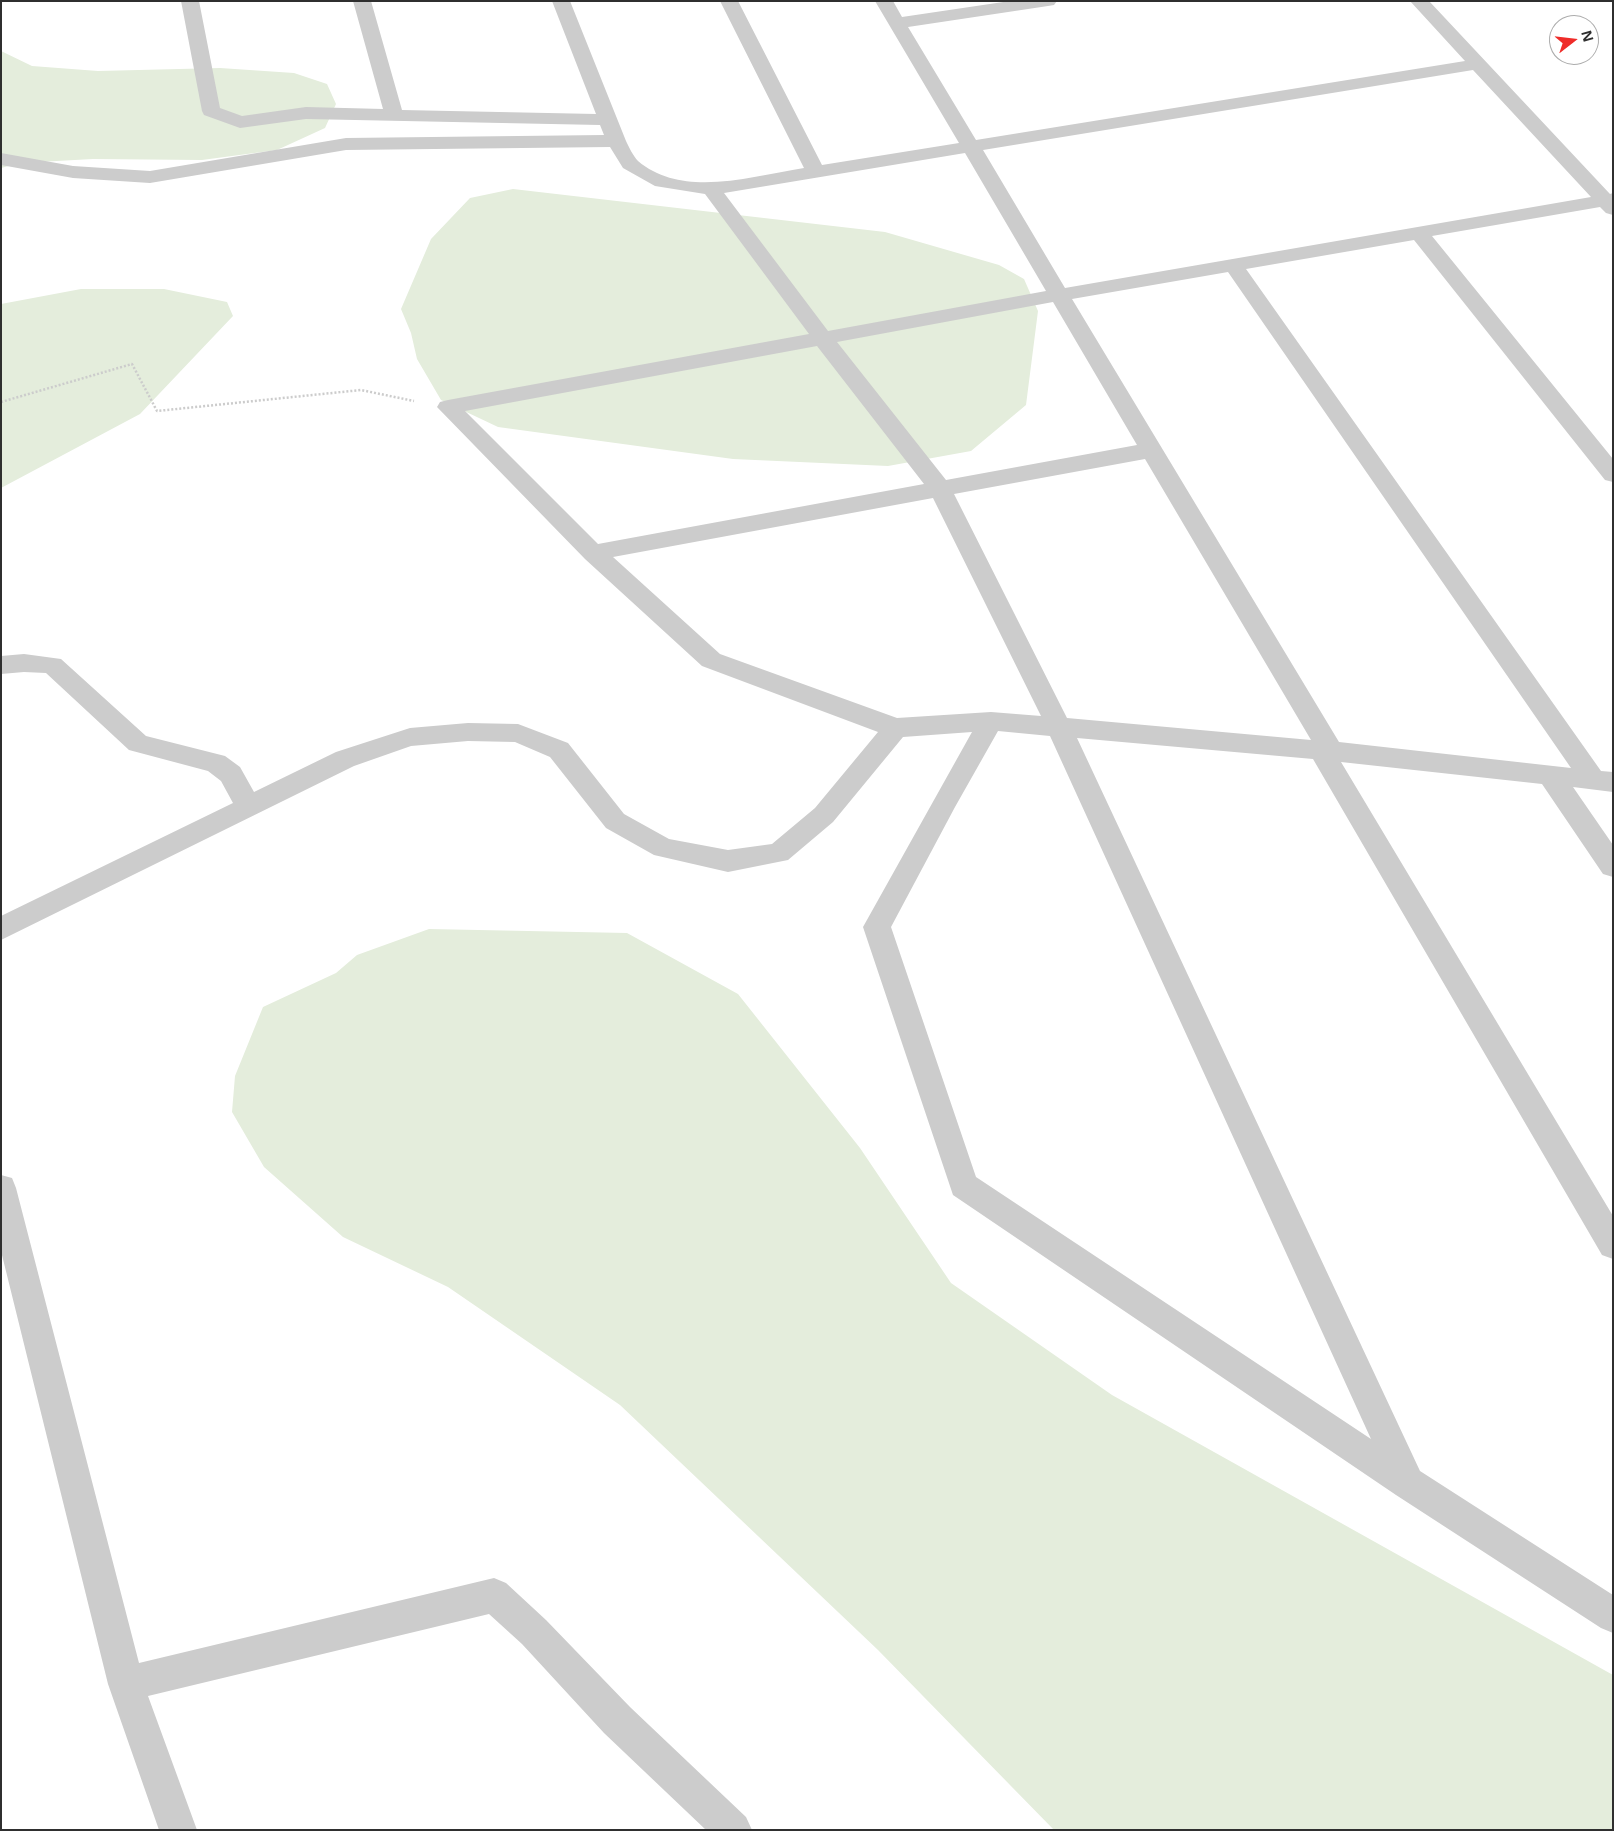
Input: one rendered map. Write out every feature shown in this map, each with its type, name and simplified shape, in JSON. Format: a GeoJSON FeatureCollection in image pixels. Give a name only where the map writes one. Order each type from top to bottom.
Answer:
{"type":"FeatureCollection","features":[{"type":"Feature","properties":{"kind":"street"},"geometry":{"type":"LineString","coordinates":[[190,1],[211,111],[240,122],[306,113],[608,120]]}},
{"type":"Feature","properties":{"kind":"street"},"geometry":{"type":"LineString","coordinates":[[362,1],[394,114]]}},
{"type":"Feature","properties":{"kind":"street"},"geometry":{"type":"LineString","coordinates":[[560,1],[616,141],[630,164],[662,182],[711,189],[972,148],[1478,64]]}},
{"type":"Feature","properties":{"kind":"street"},"geometry":{"type":"LineString","coordinates":[[729,1],[816,173]]}},
{"type":"Feature","properties":{"kind":"street"},"geometry":{"type":"LineString","coordinates":[[884,1],[1152,450],[1613,1245]]}},
{"type":"Feature","properties":{"kind":"street"},"geometry":{"type":"LineString","coordinates":[[897,23],[1048,1]]}},
{"type":"Feature","properties":{"kind":"street"},"geometry":{"type":"LineString","coordinates":[[1419,1],[1610,203]]}},
{"type":"Feature","properties":{"kind":"street"},"geometry":{"type":"LineString","coordinates":[[1,159],[73,172],[150,177],[346,144],[616,141]]}},
{"type":"Feature","properties":{"kind":"street"},"geometry":{"type":"LineString","coordinates":[[711,189],[822,339],[941,490],[1059,727],[1408,1483]]}},
{"type":"Feature","properties":{"kind":"street"},"geometry":{"type":"LineString","coordinates":[[448,407],[1058,295],[1418,232],[1610,203]]}},
{"type":"Feature","properties":{"kind":"street"},"geometry":{"type":"LineString","coordinates":[[1418,232],[1613,475]]}},
{"type":"Feature","properties":{"kind":"street"},"geometry":{"type":"LineString","coordinates":[[1233,265],[1603,780]]}},
{"type":"Feature","properties":{"kind":"street"},"geometry":{"type":"LineString","coordinates":[[448,407],[593,553],[711,660],[896,728],[991,721],[1326,750],[1550,776],[1603,780]]}},
{"type":"Feature","properties":{"kind":"street"},"geometry":{"type":"LineString","coordinates":[[593,553],[1152,450]]}},
{"type":"Feature","properties":{"kind":"street"},"geometry":{"type":"LineString","coordinates":[[1,665],[24,663],[52,666],[74,683],[138,743],[216,762],[231,774],[248,807]]}},
{"type":"Feature","properties":{"kind":"street"},"geometry":{"type":"LineString","coordinates":[[991,721],[944,802],[877,927],[964,1186],[1408,1483],[1613,1616]]}},
{"type":"Feature","properties":{"kind":"street"},"geometry":{"type":"LineString","coordinates":[[1,929],[345,759],[410,738],[468,732],[518,733],[559,750],[615,821],[663,848],[728,861],[779,854],[824,815],[896,728]]}},
{"type":"Feature","properties":{"kind":"street"},"geometry":{"type":"LineString","coordinates":[[1550,776],[1613,867]]}},
{"type":"Feature","properties":{"kind":"street"},"geometry":{"type":"LineString","coordinates":[[1,1188],[126,1684],[178,1830]]}},
{"type":"Feature","properties":{"kind":"street"},"geometry":{"type":"LineString","coordinates":[[126,1684],[494,1595],[534,1632],[617,1720],[733,1830]]}},
{"type":"Feature","properties":{"kind":"path"},"geometry":{"type":"LineString","coordinates":[[1,402],[132,364],[157,412],[361,390],[448,407]]}},
{"type":"Feature","properties":{"kind":"green space"},"geometry":{"type":"Polygon","coordinates":[[[1,51],[32,66],[98,71],[220,68],[294,73],[327,84],[336,104],[325,128],[277,150],[202,160],[93,159],[20,163],[1,168],[1,51]]]}},
{"type":"Feature","properties":{"kind":"green space"},"geometry":{"type":"Polygon","coordinates":[[[513,189],[885,232],[999,265],[1024,279],[1038,311],[1026,405],[971,451],[888,466],[733,459],[498,427],[441,400],[417,359],[411,333],[401,309],[431,239],[470,198],[513,189]]]}},
{"type":"Feature","properties":{"kind":"green space"},"geometry":{"type":"Polygon","coordinates":[[[81,289],[164,289],[227,302],[233,316],[140,414],[1,488],[1,304],[81,289]]]}},
{"type":"Feature","properties":{"kind":"green space"},"geometry":{"type":"Polygon","coordinates":[[[429,929],[627,933],[738,994],[860,1148],[951,1283],[1112,1395],[1613,1675],[1613,1830],[1054,1830],[878,1650],[620,1405],[448,1287],[343,1237],[264,1167],[232,1112],[235,1076],[263,1007],[336,973],[357,955],[429,929]]]}}]}
